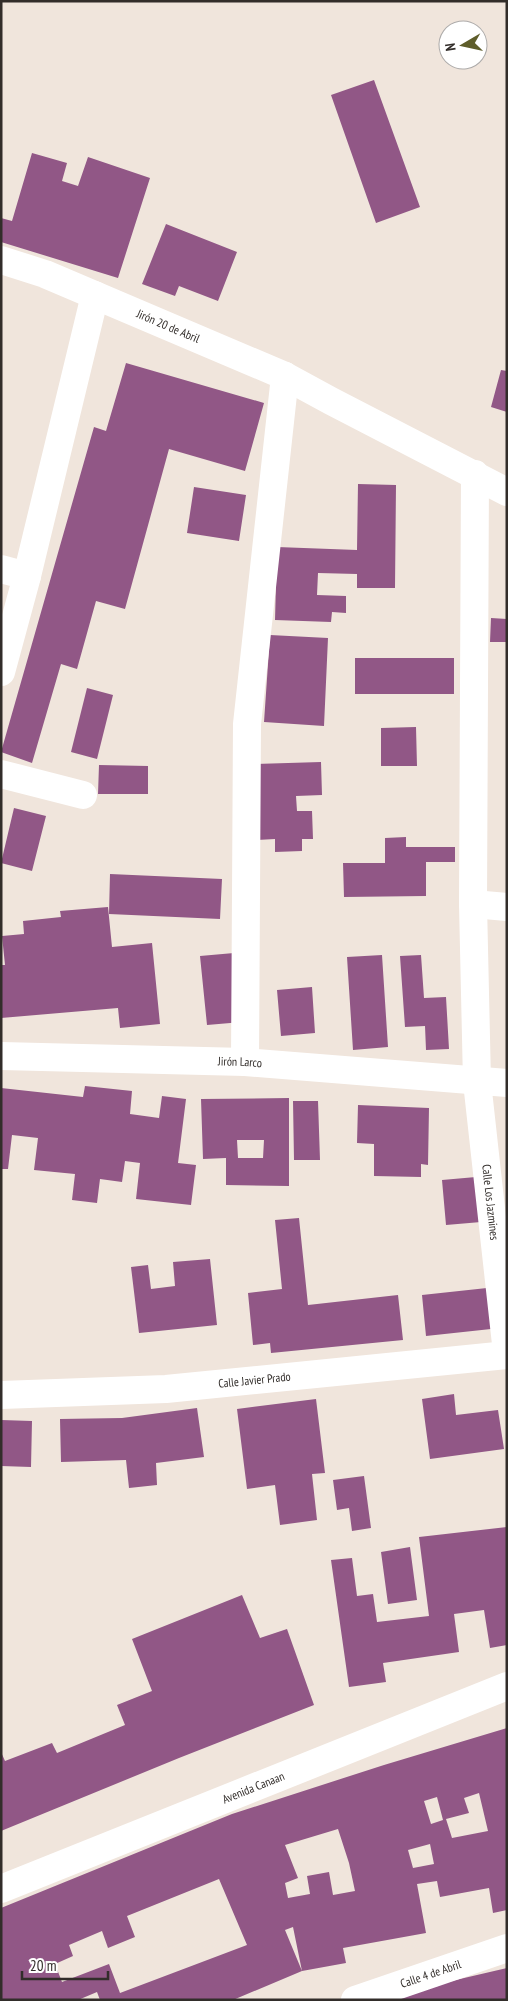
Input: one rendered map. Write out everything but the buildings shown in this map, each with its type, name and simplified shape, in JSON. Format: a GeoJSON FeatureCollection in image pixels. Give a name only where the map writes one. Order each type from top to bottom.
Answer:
{"type":"FeatureCollection","features":[{"type":"Feature","properties":{"kind":"street","name":"Jirón 20 de Abril"},"geometry":{"type":"LineString","coordinates":[[1,260],[45,274],[95,294],[286,376],[507,492]]}},
{"type":"Feature","properties":{"kind":"street"},"geometry":{"type":"LineString","coordinates":[[1,672],[14,573],[95,294]]}},
{"type":"Feature","properties":{"kind":"street"},"geometry":{"type":"LineString","coordinates":[[245,1062],[247,724],[286,376]]}},
{"type":"Feature","properties":{"kind":"street","name":"Calle Los Jazmines"},"geometry":{"type":"LineString","coordinates":[[475,474],[473,904],[477,1082],[507,1354]]}},
{"type":"Feature","properties":{"kind":"street"},"geometry":{"type":"LineString","coordinates":[[1,774],[83,794]]}},
{"type":"Feature","properties":{"kind":"street"},"geometry":{"type":"LineString","coordinates":[[473,904],[507,907]]}},
{"type":"Feature","properties":{"kind":"street","name":"Jirón Larco"},"geometry":{"type":"LineString","coordinates":[[1,1056],[245,1062],[507,1083]]}},
{"type":"Feature","properties":{"kind":"street","name":"Calle Javier Prado"},"geometry":{"type":"LineString","coordinates":[[1,1395],[166,1389],[507,1354]]}},
{"type":"Feature","properties":{"kind":"street","name":"Avenida Canaan"},"geometry":{"type":"LineString","coordinates":[[1,1889],[507,1686]]}},
{"type":"Feature","properties":{"kind":"street","name":"Calle 4 de Abril"},"geometry":{"type":"LineString","coordinates":[[356,2000],[507,1948]]}}]}
